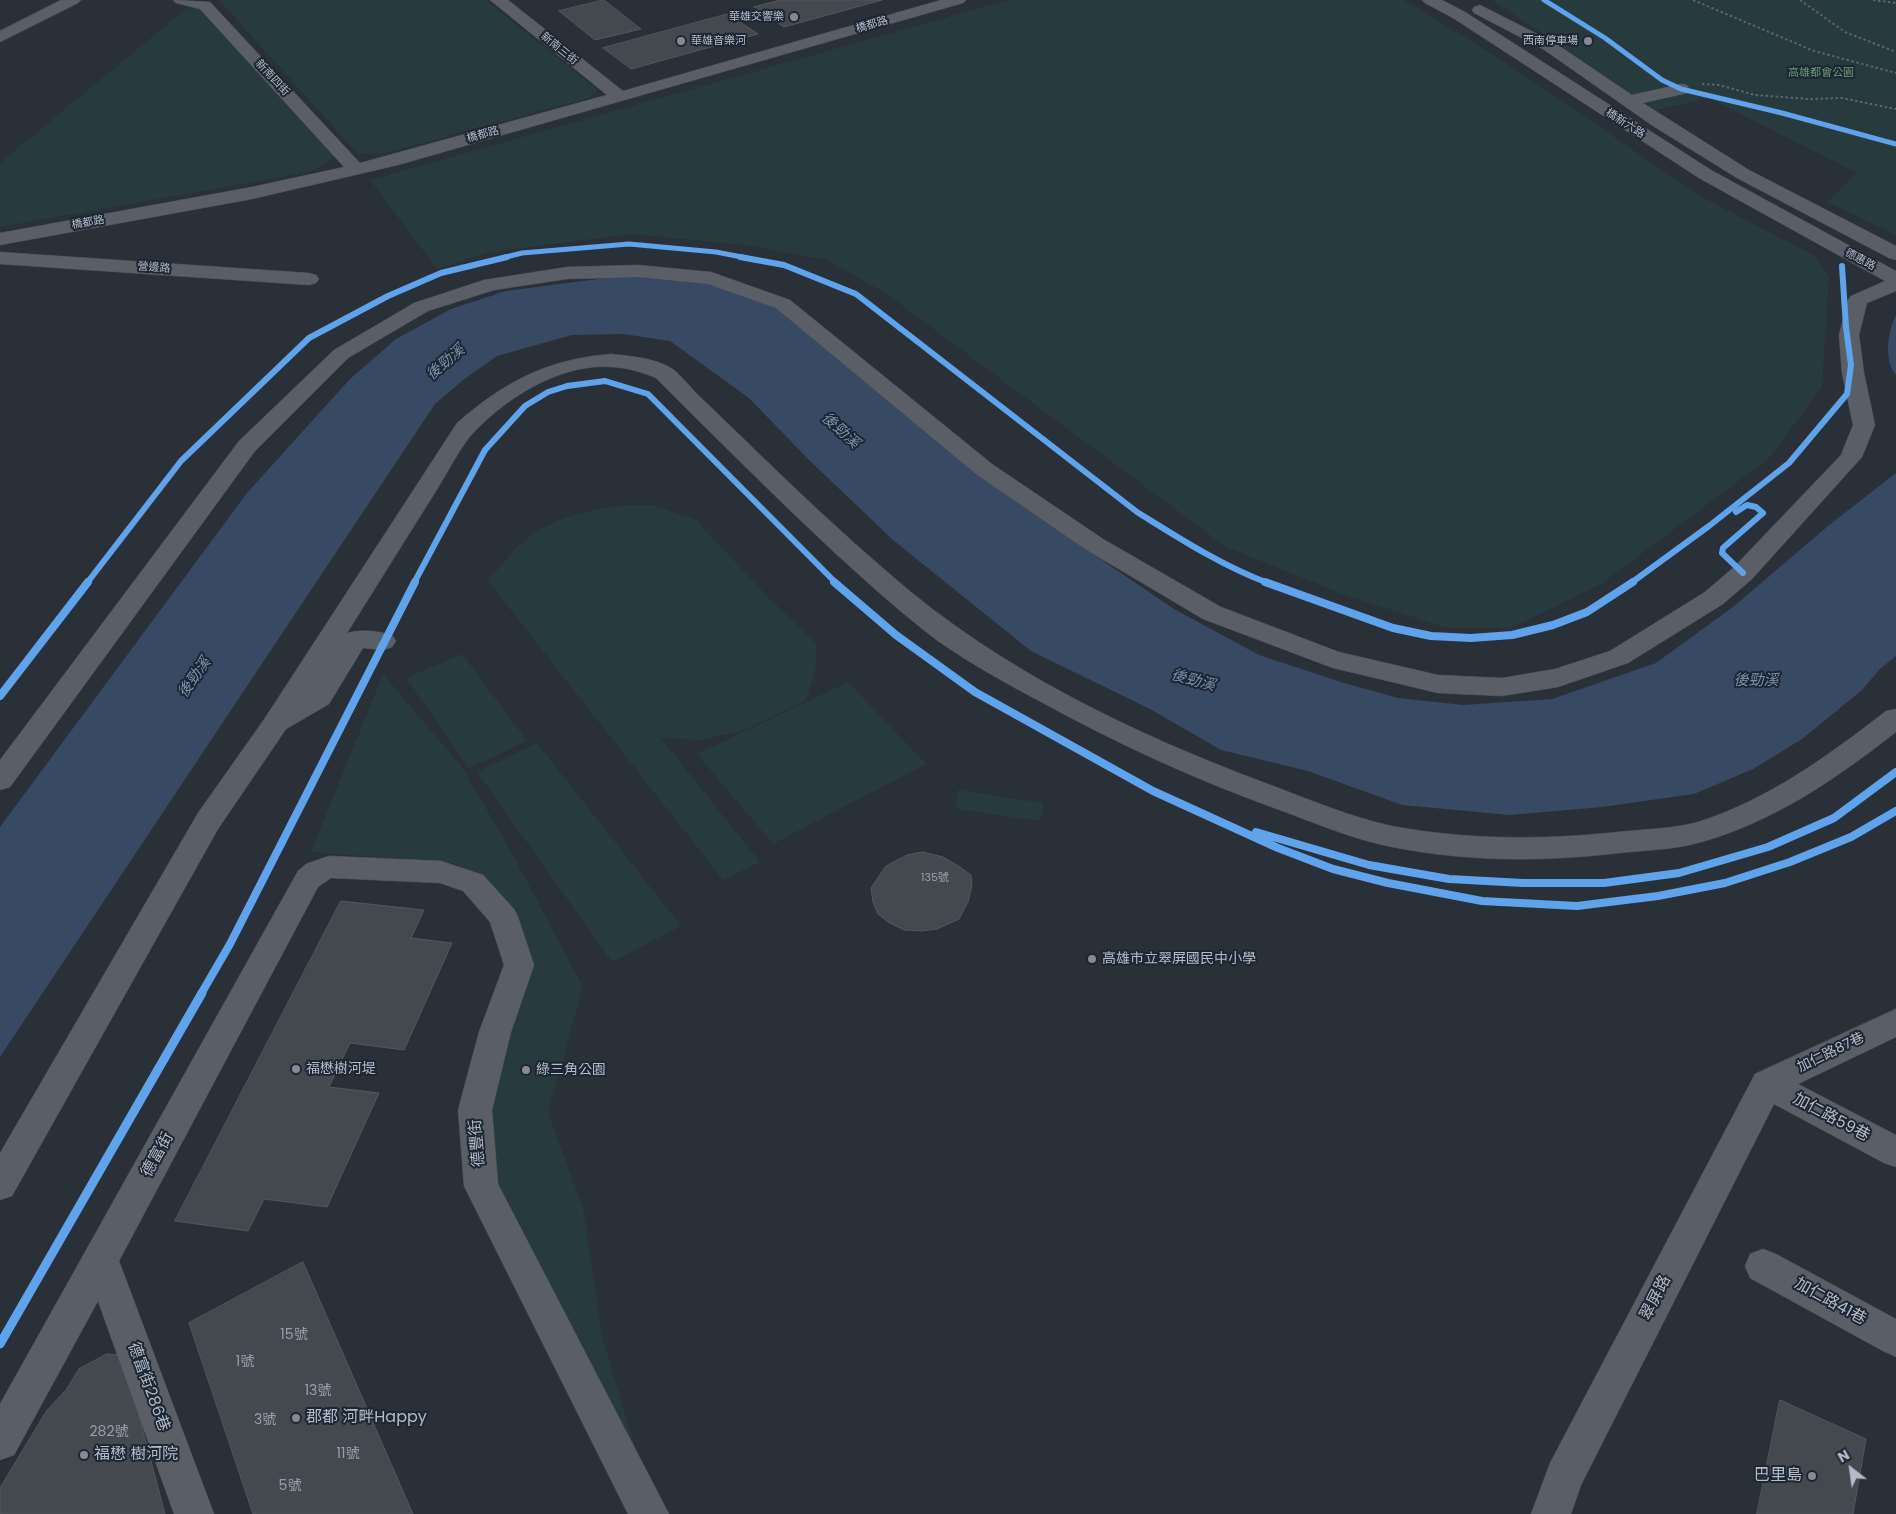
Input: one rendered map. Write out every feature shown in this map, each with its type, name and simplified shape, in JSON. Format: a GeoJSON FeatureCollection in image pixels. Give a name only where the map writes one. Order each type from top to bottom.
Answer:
{"type":"FeatureCollection","features":[{"type":"Feature","properties":{"kind":"street"},"geometry":{"type":"LineString","coordinates":[[0,37],[72,0]]}},
{"type":"Feature","properties":{"kind":"street","name":"新南四街"},"geometry":{"type":"LineString","coordinates":[[181,0],[205,5],[356,169]]}},
{"type":"Feature","properties":{"kind":"street","name":"新南三街"},"geometry":{"type":"LineString","coordinates":[[498,0],[620,97]]}},
{"type":"Feature","properties":{"kind":"street","name":"橋新六路"},"geometry":{"type":"LineString","coordinates":[[1430,0],[1459,15],[1705,174],[1825,241]]}},
{"type":"Feature","properties":{"kind":"street","name":"橋新六路"},"geometry":{"type":"LineString","coordinates":[[1461,0],[1549,46],[1659,122],[1743,174],[1852,231]]}},
{"type":"Feature","properties":{"kind":"street","name":"橋都路"},"geometry":{"type":"LineString","coordinates":[[0,240],[252,194],[356,169],[620,97],[948,1]]}},
{"type":"Feature","properties":{"kind":"street"},"geometry":{"type":"LineString","coordinates":[[1629,101],[1681,90]]}},
{"type":"Feature","properties":{"kind":"street","name":"德惠路"},"geometry":{"type":"LineString","coordinates":[[1852,231],[1896,254]]}},
{"type":"Feature","properties":{"kind":"street","name":"德惠路"},"geometry":{"type":"LineString","coordinates":[[1825,241],[1896,279]]}},
{"type":"Feature","properties":{"kind":"street","name":"營邊路"},"geometry":{"type":"LineString","coordinates":[[0,258],[308,279]]}},
{"type":"Feature","properties":{"kind":"street"},"geometry":{"type":"LineString","coordinates":[[0,780],[247,446],[341,354],[421,307],[491,284],[567,273],[638,271],[711,278],[783,304],[984,469],[1094,544],[1212,613],[1333,659],[1438,684],[1502,687],[1558,678],[1619,657],[1714,598],[1743,573],[1851,457],[1864,425],[1853,373],[1849,335],[1858,300],[1896,284]]}},
{"type":"Feature","properties":{"kind":"street"},"geometry":{"type":"LineString","coordinates":[[0,1185],[208,820],[275,725],[465,428],[483,411],[519,386],[537,376],[568,365],[614,360],[649,366],[664,373],[812,519],[930,622],[1030,685],[1136,741],[1243,787],[1357,827],[1389,836],[1460,846],[1523,849],[1589,846],[1697,833],[1744,816],[1789,792],[1896,718]]}},
{"type":"Feature","properties":{"kind":"street"},"geometry":{"type":"LineString","coordinates":[[275,725],[320,697],[329,685],[355,639],[383,641]]}},
{"type":"Feature","properties":{"kind":"street","name":"德豐街"},"geometry":{"type":"LineString","coordinates":[[316,872],[329,867],[441,872],[473,883],[503,917],[519,966],[495,1032],[475,1110],[481,1186],[648,1514]]}},
{"type":"Feature","properties":{"kind":"street","name":"德富街"},"geometry":{"type":"LineString","coordinates":[[0,1440],[101,1260],[308,879],[316,872]]}},
{"type":"Feature","properties":{"kind":"street","name":"加仁路87巷"},"geometry":{"type":"LineString","coordinates":[[1767,1084],[1896,1022]]}},
{"type":"Feature","properties":{"kind":"street","name":"加仁路59巷"},"geometry":{"type":"LineString","coordinates":[[1767,1084],[1896,1152]]}},
{"type":"Feature","properties":{"kind":"street","name":"翠屏路"},"geometry":{"type":"LineString","coordinates":[[1550,1514],[1564,1477],[1767,1084]]}},
{"type":"Feature","properties":{"kind":"street","name":"德富街286巷"},"geometry":{"type":"LineString","coordinates":[[101,1260],[194,1514]]}},
{"type":"Feature","properties":{"kind":"street","name":"加仁路41巷"},"geometry":{"type":"LineString","coordinates":[[1764,1266],[1896,1339]]}},
{"type":"Feature","properties":{"kind":"path"},"geometry":{"type":"LineString","coordinates":[[1694,0],[1804,48],[1856,64],[1896,73]]}},
{"type":"Feature","properties":{"kind":"path"},"geometry":{"type":"LineString","coordinates":[[1800,0],[1817,10],[1840,29],[1896,52]]}},
{"type":"Feature","properties":{"kind":"path"},"geometry":{"type":"LineString","coordinates":[[1873,0],[1896,3]]}},
{"type":"Feature","properties":{"kind":"path"},"geometry":{"type":"LineString","coordinates":[[1681,90],[1701,84],[1709,84],[1756,95],[1809,99],[1842,98],[1896,109]]}},
{"type":"Feature","properties":{"kind":"green space"},"geometry":{"type":"Polygon","coordinates":[[[219,0],[485,0],[598,90],[589,98],[386,153],[358,154],[219,0]]]}},
{"type":"Feature","properties":{"kind":"green space"},"geometry":{"type":"Polygon","coordinates":[[[1008,0],[1404,0],[1511,66],[1700,196],[1813,255],[1829,276],[1822,387],[1769,458],[1601,584],[1511,628],[1446,628],[1340,593],[1226,547],[888,295],[828,260],[743,245],[632,234],[489,252],[437,269],[370,180],[1008,0]]]}},
{"type":"Feature","properties":{"kind":"green space","name":"高雄都會公園"},"geometry":{"type":"Polygon","coordinates":[[[1492,0],[1896,0],[1896,235],[1828,202],[1857,173],[1709,98],[1656,110],[1492,0]]]}},
{"type":"Feature","properties":{"kind":"green space"},"geometry":{"type":"Polygon","coordinates":[[[187,8],[201,9],[261,73],[334,157],[315,170],[305,173],[0,227],[0,163],[187,8]]]}},
{"type":"Feature","properties":{"kind":"green space"},"geometry":{"type":"Polygon","coordinates":[[[630,505],[652,505],[695,519],[769,598],[817,644],[815,674],[806,700],[742,731],[701,740],[661,738],[760,862],[723,880],[488,581],[522,542],[539,530],[576,514],[630,505]]]}},
{"type":"Feature","properties":{"kind":"green space"},"geometry":{"type":"Polygon","coordinates":[[[462,654],[527,741],[469,768],[406,678],[462,654]]]}},
{"type":"Feature","properties":{"kind":"green space","name":"綠三角公園"},"geometry":{"type":"Polygon","coordinates":[[[383,674],[461,766],[507,844],[583,987],[548,1112],[583,1208],[603,1340],[647,1487],[481,1186],[483,1106],[526,959],[484,878],[452,863],[311,852],[383,674]]]}},
{"type":"Feature","properties":{"kind":"green space"},"geometry":{"type":"Polygon","coordinates":[[[848,682],[926,764],[773,844],[697,754],[848,682]]]}},
{"type":"Feature","properties":{"kind":"green space"},"geometry":{"type":"Polygon","coordinates":[[[537,743],[681,926],[612,962],[477,772],[537,743]]]}},
{"type":"Feature","properties":{"kind":"green space"},"geometry":{"type":"Polygon","coordinates":[[[957,790],[1044,803],[1040,821],[956,809],[957,790]]]}},
{"type":"Feature","properties":{"kind":"water","name":"後勁溪"},"geometry":{"type":"Polygon","coordinates":[[[621,276],[718,284],[785,312],[1015,501],[1174,609],[1259,655],[1344,683],[1398,698],[1463,705],[1552,699],[1656,663],[1733,607],[1828,526],[1896,473],[1896,656],[1880,669],[1862,690],[1802,739],[1753,769],[1694,794],[1602,807],[1510,815],[1402,805],[1308,771],[1221,750],[1150,709],[1031,651],[893,540],[808,459],[749,398],[670,341],[623,334],[572,335],[497,356],[463,380],[435,404],[0,1057],[0,827],[247,493],[350,379],[396,339],[451,309],[506,291],[621,276]]]}},
{"type":"Feature","properties":{"kind":"water"},"geometry":{"type":"Polygon","coordinates":[[[1896,315],[1896,375],[1889,362],[1888,345],[1896,315]]]}},
{"type":"Feature","properties":{"kind":"building"},"geometry":{"type":"Polygon","coordinates":[[[604,0],[641,29],[595,40],[559,11],[604,0]]]}},
{"type":"Feature","properties":{"kind":"building","name":"華雄交響樂"},"geometry":{"type":"Polygon","coordinates":[[[781,0],[882,0],[784,27],[754,7],[781,0]]]}},
{"type":"Feature","properties":{"kind":"building","name":"華雄音樂河"},"geometry":{"type":"Polygon","coordinates":[[[728,14],[758,34],[631,69],[603,48],[728,14]]]}},
{"type":"Feature","properties":{"kind":"building"},"geometry":{"type":"Polygon","coordinates":[[[923,852],[943,857],[971,875],[972,885],[968,902],[959,919],[937,929],[922,931],[904,930],[888,922],[878,914],[873,902],[871,888],[886,866],[907,855],[923,852]]]}},
{"type":"Feature","properties":{"kind":"building","name":"福懋樹河堤"},"geometry":{"type":"Polygon","coordinates":[[[341,901],[424,910],[411,938],[452,943],[404,1050],[350,1043],[329,1087],[379,1093],[327,1207],[264,1199],[248,1231],[175,1221],[341,901]]]}},
{"type":"Feature","properties":{"kind":"building","name":"郡都 河畔Happy"},"geometry":{"type":"Polygon","coordinates":[[[303,1262],[413,1514],[253,1514],[189,1323],[303,1262]]]}},
{"type":"Feature","properties":{"kind":"building","name":"福懋 樹河院"},"geometry":{"type":"Polygon","coordinates":[[[107,1354],[120,1355],[129,1378],[165,1514],[0,1514],[0,1488],[47,1410],[66,1390],[79,1369],[107,1354]]]}},
{"type":"Feature","properties":{"kind":"building","name":"巴里島"},"geometry":{"type":"Polygon","coordinates":[[[1780,1400],[1866,1439],[1853,1514],[1757,1514],[1780,1400]]]}},
{"type":"Feature","properties":{"kind":"cycle path"},"geometry":{"type":"LineString","coordinates":[[1544,0],[1605,38],[1662,80],[1681,89],[1782,113],[1896,144]]}},
{"type":"Feature","properties":{"kind":"cycle path"},"geometry":{"type":"LineString","coordinates":[[0,696],[181,461],[309,338],[388,296],[441,273],[522,253],[629,244],[716,252],[784,265],[856,294],[1137,512],[1187,543],[1254,578],[1393,628],[1431,636],[1471,638],[1512,635],[1553,625],[1587,612],[1652,569],[1789,463],[1847,394],[1851,365],[1846,327],[1842,266]]}},
{"type":"Feature","properties":{"kind":"cycle path"},"geometry":{"type":"LineString","coordinates":[[0,1344],[230,944],[383,641],[485,450],[525,406],[548,392],[567,386],[605,381],[648,394],[832,580],[896,635],[975,692],[1153,791],[1278,848],[1333,869],[1388,883],[1482,901],[1577,906],[1658,896],[1725,883],[1790,862],[1851,837],[1896,811]]}},
{"type":"Feature","properties":{"kind":"cycle path"},"geometry":{"type":"LineString","coordinates":[[1736,512],[1747,505],[1756,507],[1763,513],[1723,548],[1722,553],[1743,573]]}},
{"type":"Feature","properties":{"kind":"cycle path"},"geometry":{"type":"LineString","coordinates":[[1256,832],[1369,865],[1449,879],[1523,883],[1604,883],[1679,873],[1768,847],[1834,818],[1896,772]]}},
{"type":"Feature","properties":{"kind":"place","name":"華雄交響樂"},"geometry":{"type":"Point","coordinates":[794,17]}},
{"type":"Feature","properties":{"kind":"place","name":"華雄音樂河"},"geometry":{"type":"Point","coordinates":[681,41]}},
{"type":"Feature","properties":{"kind":"place","name":"西南停車場"},"geometry":{"type":"Point","coordinates":[1588,41]}},
{"type":"Feature","properties":{"kind":"place","name":"高雄市立翠屏國民中小學"},"geometry":{"type":"Point","coordinates":[1092,959]}},
{"type":"Feature","properties":{"kind":"place","name":"福懋樹河堤"},"geometry":{"type":"Point","coordinates":[296,1069]}},
{"type":"Feature","properties":{"kind":"place","name":"綠三角公園"},"geometry":{"type":"Point","coordinates":[526,1070]}},
{"type":"Feature","properties":{"kind":"place","name":"郡都 河畔Happy"},"geometry":{"type":"Point","coordinates":[296,1418]}},
{"type":"Feature","properties":{"kind":"place","name":"福懋 樹河院"},"geometry":{"type":"Point","coordinates":[84,1455]}},
{"type":"Feature","properties":{"kind":"place","name":"巴里島"},"geometry":{"type":"Point","coordinates":[1812,1476]}}]}
